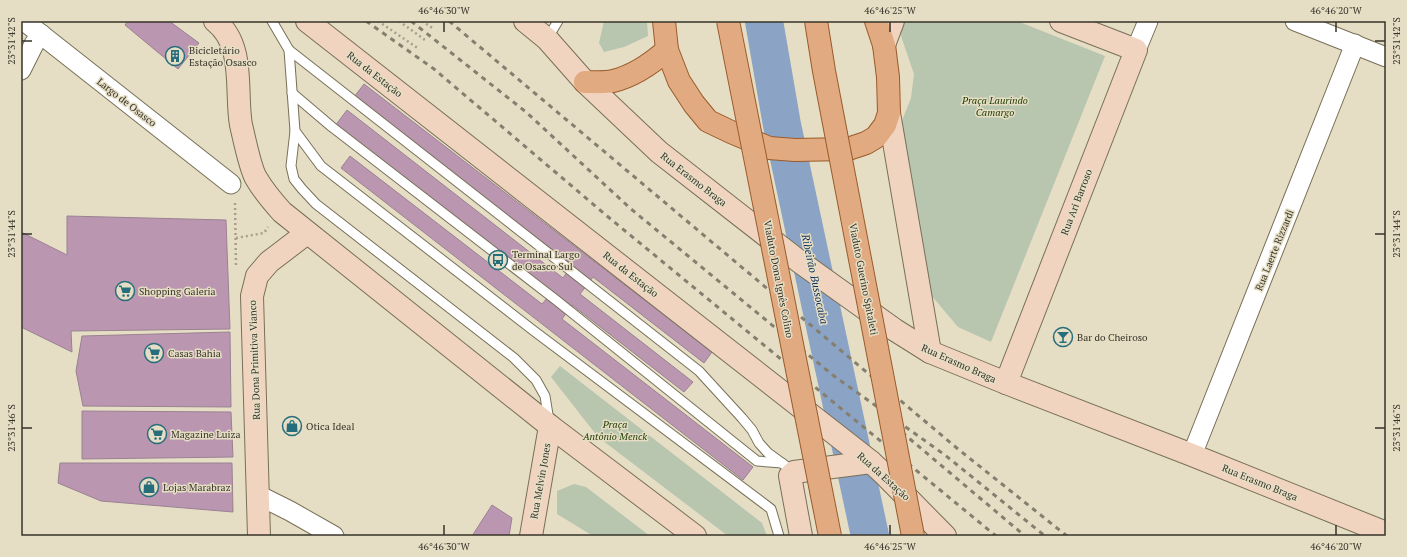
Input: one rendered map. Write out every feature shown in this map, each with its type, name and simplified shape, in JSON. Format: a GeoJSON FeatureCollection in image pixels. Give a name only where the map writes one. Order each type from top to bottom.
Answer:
{"type":"FeatureCollection","features":[{"type":"Feature","properties":{"kind":"main road"},"geometry":{"type":"LineString","coordinates":[[215,21],[228,36],[234,51],[238,74],[241,124],[255,177],[270,199],[282,212],[550,426],[695,536]]}},
{"type":"Feature","properties":{"kind":"main road","name":"Rua da Estação"},"geometry":{"type":"LineString","coordinates":[[307,21],[840,438],[863,463],[886,475],[946,536]]}},
{"type":"Feature","properties":{"kind":"main road","name":"Rua Erasmo Braga"},"geometry":{"type":"LineString","coordinates":[[525,21],[547,39],[585,82],[659,152],[800,262],[895,330],[930,352],[1386,533]]}},
{"type":"Feature","properties":{"kind":"main road"},"geometry":{"type":"LineString","coordinates":[[664,21],[667,50],[679,81],[694,104],[708,121],[737,135],[773,149],[848,149],[866,144],[876,136],[885,125],[889,113]]}},
{"type":"Feature","properties":{"kind":"main road","name":"Viaduto Dona Ignês Colino"},"geometry":{"type":"LineString","coordinates":[[728,21],[830,536]]}},
{"type":"Feature","properties":{"kind":"main road","name":"Viaduto Guerino Spitaleti"},"geometry":{"type":"LineString","coordinates":[[816,21],[913,536]]}},
{"type":"Feature","properties":{"kind":"main road"},"geometry":{"type":"LineString","coordinates":[[876,21],[884,45],[888,77],[889,113],[930,352]]}},
{"type":"Feature","properties":{"kind":"main road"},"geometry":{"type":"LineString","coordinates":[[884,45],[893,21]]}},
{"type":"Feature","properties":{"kind":"main road"},"geometry":{"type":"LineString","coordinates":[[1061,21],[1136,50]]}},
{"type":"Feature","properties":{"kind":"main road"},"geometry":{"type":"LineString","coordinates":[[585,82],[613,81],[635,73],[649,65],[667,50]]}},
{"type":"Feature","properties":{"kind":"main road","name":"Rua Ari Barroso"},"geometry":{"type":"LineString","coordinates":[[1006,383],[1136,50]]}},
{"type":"Feature","properties":{"kind":"main road","name":"Rua Dona Primitiva Vianco"},"geometry":{"type":"LineString","coordinates":[[259,536],[252,296],[257,276],[269,262],[307,233]]}},
{"type":"Feature","properties":{"kind":"main road","name":"Rua Melvin Jones"},"geometry":{"type":"LineString","coordinates":[[531,536],[550,426]]}},
{"type":"Feature","properties":{"kind":"main road"},"geometry":{"type":"LineString","coordinates":[[801,536],[788,467],[863,463]]}},
{"type":"Feature","properties":{"kind":"street","name":"Largo de Osasco"},"geometry":{"type":"LineString","coordinates":[[24,21],[231,184]]}},
{"type":"Feature","properties":{"kind":"street","name":"Rua Ari Barroso"},"geometry":{"type":"LineString","coordinates":[[1136,50],[1148,21]]}},
{"type":"Feature","properties":{"kind":"street"},"geometry":{"type":"LineString","coordinates":[[1295,21],[1386,56]]}},
{"type":"Feature","properties":{"kind":"street"},"geometry":{"type":"LineString","coordinates":[[21,70],[34,44],[41,34]]}},
{"type":"Feature","properties":{"kind":"street","name":"Rua Laerte Rizzardi"},"geometry":{"type":"LineString","coordinates":[[1192,455],[1355,44]]}},
{"type":"Feature","properties":{"kind":"street"},"geometry":{"type":"LineString","coordinates":[[258,495],[334,536]]}},
{"type":"Feature","properties":{"kind":"lane"},"geometry":{"type":"LineString","coordinates":[[272,21],[289,50],[699,371],[742,418],[752,430],[759,443],[768,453],[788,467]]}},
{"type":"Feature","properties":{"kind":"lane"},"geometry":{"type":"LineString","coordinates":[[547,39],[558,21]]}},
{"type":"Feature","properties":{"kind":"lane"},"geometry":{"type":"LineString","coordinates":[[289,50],[295,131],[291,166],[294,179],[302,190],[316,204],[514,358],[536,380],[545,396],[550,426]]}},
{"type":"Feature","properties":{"kind":"lane"},"geometry":{"type":"LineString","coordinates":[[292,93],[332,127],[556,300],[757,461],[788,467]]}},
{"type":"Feature","properties":{"kind":"lane"},"geometry":{"type":"LineString","coordinates":[[295,131],[321,166],[534,331],[771,509],[779,536]]}},
{"type":"Feature","properties":{"kind":"path"},"geometry":{"type":"LineString","coordinates":[[378,21],[418,49]]}},
{"type":"Feature","properties":{"kind":"path"},"geometry":{"type":"LineString","coordinates":[[399,21],[425,40]]}},
{"type":"Feature","properties":{"kind":"path"},"geometry":{"type":"LineString","coordinates":[[422,21],[434,29]]}},
{"type":"Feature","properties":{"kind":"path"},"geometry":{"type":"LineString","coordinates":[[236,238],[264,233]]}},
{"type":"Feature","properties":{"kind":"green space"},"geometry":{"type":"Polygon","coordinates":[[[604,21],[647,21],[648,36],[624,47],[604,52],[599,43],[604,21]]]}},
{"type":"Feature","properties":{"kind":"green space","name":"Praça Laurindo Camargo"},"geometry":{"type":"Polygon","coordinates":[[[904,21],[1017,21],[1105,56],[991,342],[958,327],[925,288],[899,128],[911,98],[914,74],[900,33],[904,21]]]}},
{"type":"Feature","properties":{"kind":"green space","name":"Praça Antônio Menck"},"geometry":{"type":"Polygon","coordinates":[[[560,366],[762,523],[767,536],[728,536],[598,437],[551,377],[560,366]]]}},
{"type":"Feature","properties":{"kind":"green space"},"geometry":{"type":"Polygon","coordinates":[[[574,484],[586,487],[650,536],[593,536],[557,514],[557,491],[574,484]]]}},
{"type":"Feature","properties":{"kind":"building","name":"Bicicletário Estação Osasco"},"geometry":{"type":"Polygon","coordinates":[[[128,21],[169,21],[199,43],[178,69],[125,25],[128,21]]]}},
{"type":"Feature","properties":{"kind":"building"},"geometry":{"type":"Polygon","coordinates":[[[364,84],[712,352],[704,363],[593,277],[580,294],[693,382],[684,392],[572,305],[562,319],[753,467],[743,480],[341,168],[350,156],[542,304],[548,297],[335,126],[347,110],[563,278],[572,265],[354,97],[364,84]]]}},
{"type":"Feature","properties":{"kind":"building","name":"Shopping Galeria"},"geometry":{"type":"Polygon","coordinates":[[[67,216],[226,220],[230,329],[71,331],[72,352],[21,327],[21,232],[67,255],[67,216]]]}},
{"type":"Feature","properties":{"kind":"building","name":"Casas Bahia"},"geometry":{"type":"Polygon","coordinates":[[[230,332],[231,407],[83,406],[76,371],[82,336],[230,332]]]}},
{"type":"Feature","properties":{"kind":"building","name":"Magazine Luiza"},"geometry":{"type":"Polygon","coordinates":[[[82,411],[231,412],[233,457],[82,459],[82,411]]]}},
{"type":"Feature","properties":{"kind":"building","name":"Lojas Marabraz"},"geometry":{"type":"Polygon","coordinates":[[[60,463],[232,463],[233,512],[101,501],[58,483],[60,463]]]}},
{"type":"Feature","properties":{"kind":"building"},"geometry":{"type":"Polygon","coordinates":[[[492,505],[512,518],[509,536],[472,536],[492,505]]]}},
{"type":"Feature","properties":{"kind":"waterway","name":"Ribeirão Bussocaba"},"geometry":{"type":"LineString","coordinates":[[764,21],[782,125],[870,536]]}},
{"type":"Feature","properties":{"kind":"railway"},"geometry":{"type":"LineString","coordinates":[[366,21],[434,69],[607,216],[996,536]]}},
{"type":"Feature","properties":{"kind":"railway"},"geometry":{"type":"LineString","coordinates":[[411,21],[526,112],[631,209],[834,376],[945,455],[1045,536]]}},
{"type":"Feature","properties":{"kind":"railway"},"geometry":{"type":"LineString","coordinates":[[449,21],[958,449],[1067,536]]}},
{"type":"Feature","properties":{"kind":"railway"},"geometry":{"type":"LineString","coordinates":[[879,413],[1025,536]]}},
{"type":"Feature","properties":{"kind":"place","name":"Bicicletário Estação Osasco"},"geometry":{"type":"Point","coordinates":[175,56]}},
{"type":"Feature","properties":{"kind":"place","name":"Terminal Largo de Osasco Sul"},"geometry":{"type":"Point","coordinates":[498,260]}},
{"type":"Feature","properties":{"kind":"place","name":"Shopping Galeria"},"geometry":{"type":"Point","coordinates":[125,291]}},
{"type":"Feature","properties":{"kind":"place","name":"Bar do Cheiroso"},"geometry":{"type":"Point","coordinates":[1063,337]}},
{"type":"Feature","properties":{"kind":"place","name":"Casas Bahia"},"geometry":{"type":"Point","coordinates":[154,353]}},
{"type":"Feature","properties":{"kind":"place","name":"Otica Ideal"},"geometry":{"type":"Point","coordinates":[292,426]}},
{"type":"Feature","properties":{"kind":"place","name":"Magazine Luiza"},"geometry":{"type":"Point","coordinates":[157,434]}},
{"type":"Feature","properties":{"kind":"place","name":"Lojas Marabraz"},"geometry":{"type":"Point","coordinates":[149,487]}}]}
